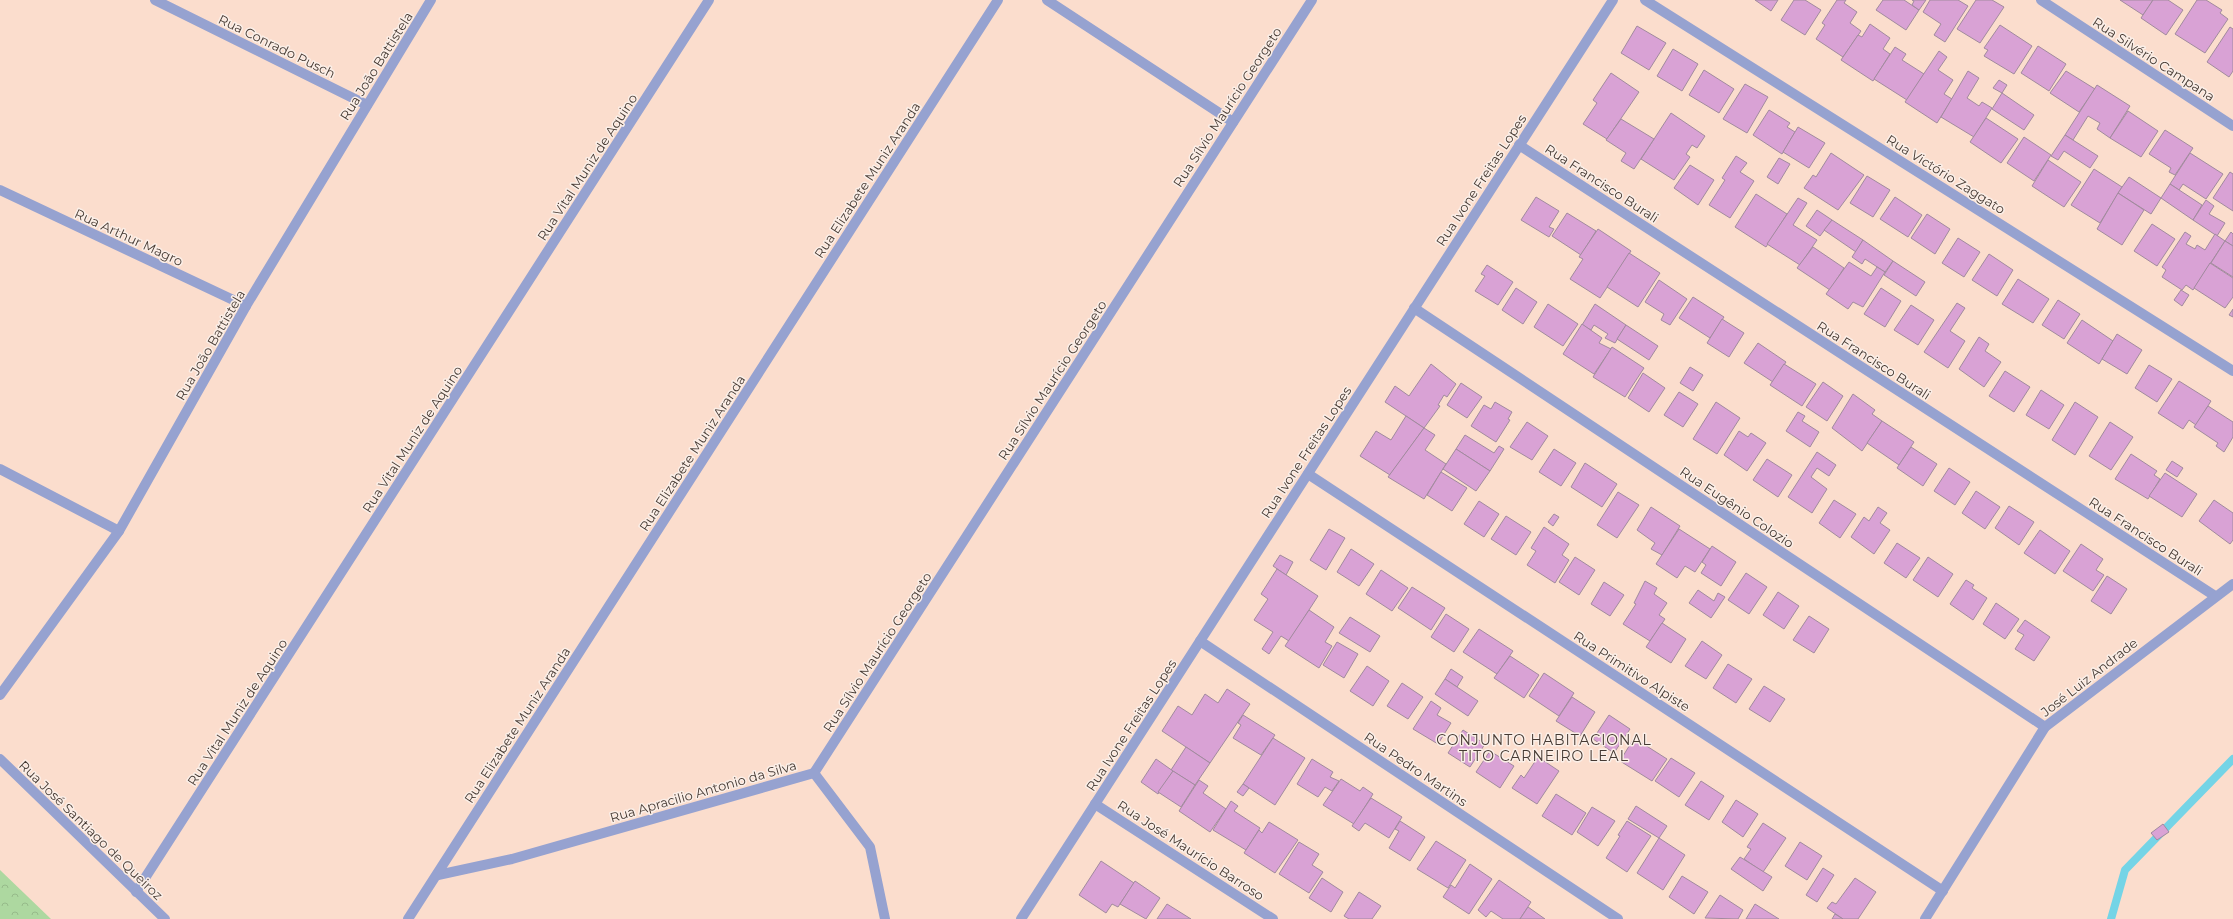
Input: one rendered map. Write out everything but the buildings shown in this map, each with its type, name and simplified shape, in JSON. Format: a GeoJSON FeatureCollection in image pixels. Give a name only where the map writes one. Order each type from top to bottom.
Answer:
{"type":"FeatureCollection","features":[{"type":"Feature","properties":{"kind":"street","name":"Rua Conrado Pusch"},"geometry":{"type":"LineString","coordinates":[[155,0],[366,105]]}},
{"type":"Feature","properties":{"kind":"street","name":"Rua João Battistela"},"geometry":{"type":"LineString","coordinates":[[0,695],[119,531],[246,306],[366,105],[432,0]]}},
{"type":"Feature","properties":{"kind":"street","name":"Rua Vital Muniz de Aquino"},"geometry":{"type":"LineString","coordinates":[[136,892],[709,0]]}},
{"type":"Feature","properties":{"kind":"street","name":"Rua Elizabete Muniz Aranda"},"geometry":{"type":"LineString","coordinates":[[408,919],[998,0]]}},
{"type":"Feature","properties":{"kind":"street"},"geometry":{"type":"LineString","coordinates":[[1047,0],[1233,122]]}},
{"type":"Feature","properties":{"kind":"street","name":"Rua Sílvio Maurício Georgeto"},"geometry":{"type":"LineString","coordinates":[[814,774],[1312,0]]}},
{"type":"Feature","properties":{"kind":"street","name":"Rua Ivone Freitas Lopes"},"geometry":{"type":"LineString","coordinates":[[1021,919],[1613,0]]}},
{"type":"Feature","properties":{"kind":"street","name":"Rua Victório Zaggato"},"geometry":{"type":"LineString","coordinates":[[1646,0],[2233,371]]}},
{"type":"Feature","properties":{"kind":"street","name":"Rua Silvério Campana"},"geometry":{"type":"LineString","coordinates":[[2041,0],[2233,126]]}},
{"type":"Feature","properties":{"kind":"street","name":"Rua Francisco Burali"},"geometry":{"type":"LineString","coordinates":[[1519,145],[2215,596]]}},
{"type":"Feature","properties":{"kind":"street","name":"Rua Arthur Magro"},"geometry":{"type":"LineString","coordinates":[[0,190],[246,306]]}},
{"type":"Feature","properties":{"kind":"street","name":"Rua Eugênio Colozio"},"geometry":{"type":"LineString","coordinates":[[1414,308],[2045,727]]}},
{"type":"Feature","properties":{"kind":"street"},"geometry":{"type":"LineString","coordinates":[[0,469],[119,531]]}},
{"type":"Feature","properties":{"kind":"street","name":"Rua Primitivo Alpiste"},"geometry":{"type":"LineString","coordinates":[[1308,474],[1942,891]]}},
{"type":"Feature","properties":{"kind":"street","name":"José Luiz Andrade"},"geometry":{"type":"LineString","coordinates":[[1925,919],[2045,727],[2215,596],[2233,584]]}},
{"type":"Feature","properties":{"kind":"street","name":"Rua Pedro Martins"},"geometry":{"type":"LineString","coordinates":[[1200,641],[1618,919]]}},
{"type":"Feature","properties":{"kind":"street","name":"Rua José Santiago de Queiroz"},"geometry":{"type":"LineString","coordinates":[[0,759],[164,919]]}},
{"type":"Feature","properties":{"kind":"street","name":"Rua Apracilio Antonio da Silva"},"geometry":{"type":"LineString","coordinates":[[438,874],[512,859],[814,774],[870,847],[885,919]]}},
{"type":"Feature","properties":{"kind":"street","name":"Rua José Maurício Barroso"},"geometry":{"type":"LineString","coordinates":[[1096,804],[1273,919]]}},
{"type":"Feature","properties":{"kind":"green space"},"geometry":{"type":"Polygon","coordinates":[[[0,870],[51,919],[0,919],[0,870]]]}},
{"type":"Feature","properties":{"kind":"waterway"},"geometry":{"type":"LineString","coordinates":[[2111,919],[2125,870],[2233,759]]}},
{"type":"Feature","properties":{"kind":"district","name":"CONJUNTO HABITACIONAL TITO CARNEIRO LEAL"},"geometry":{"type":"Point","coordinates":[1544,748]}}]}
